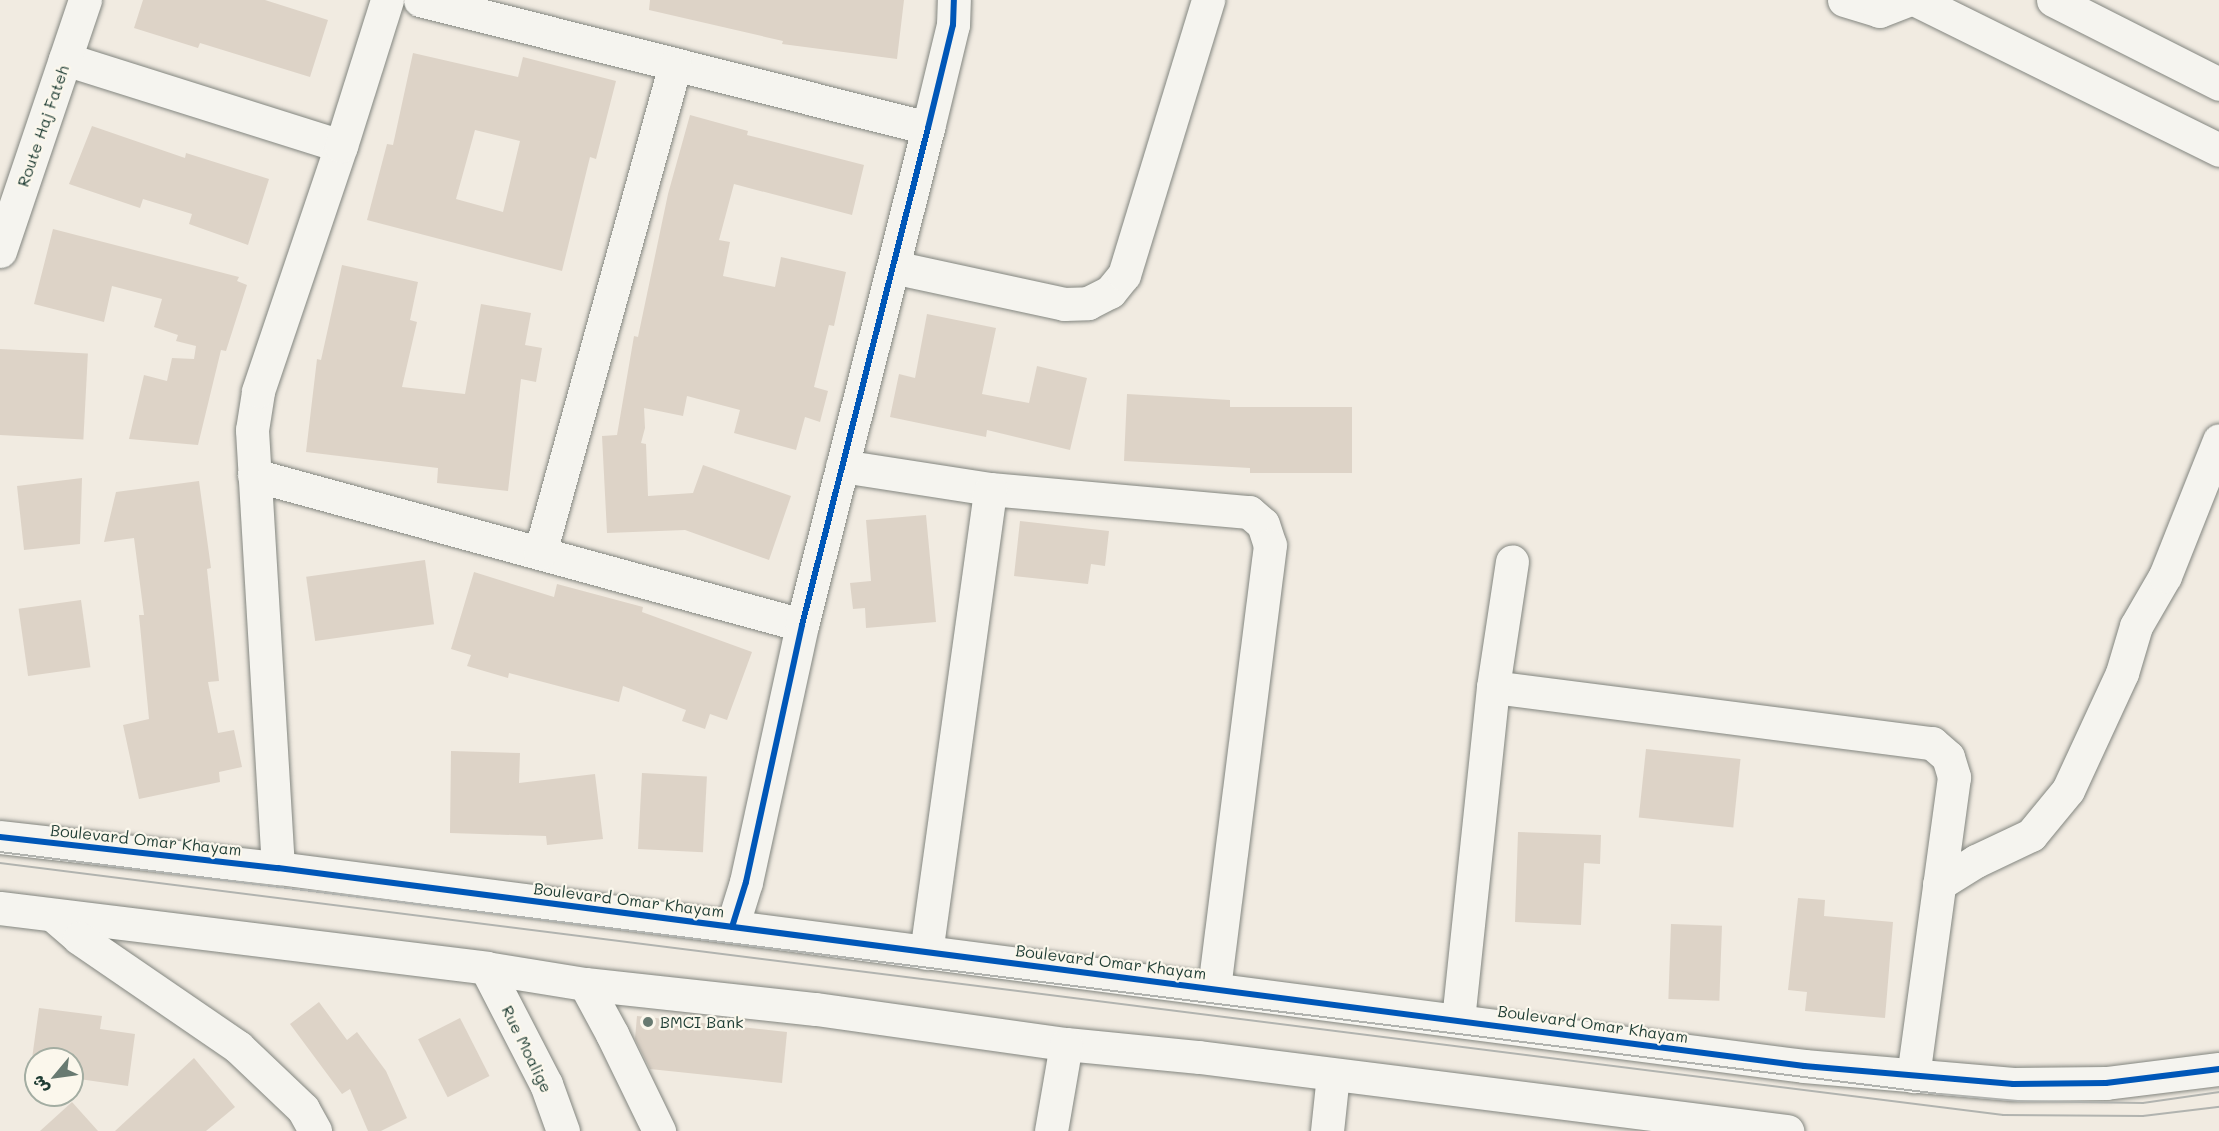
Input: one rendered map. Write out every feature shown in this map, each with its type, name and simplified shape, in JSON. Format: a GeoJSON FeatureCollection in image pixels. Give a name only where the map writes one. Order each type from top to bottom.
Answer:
{"type":"FeatureCollection","features":[{"type":"Feature","properties":{"kind":"main road","name":"Route Haj Fateh"},"geometry":{"type":"LineString","coordinates":[[0,251],[85,0]]}},
{"type":"Feature","properties":{"kind":"main road"},"geometry":{"type":"LineString","coordinates":[[278,867],[252,430],[258,391],[341,146],[387,0]]}},
{"type":"Feature","properties":{"kind":"main road"},"geometry":{"type":"LineString","coordinates":[[420,0],[928,128]]}},
{"type":"Feature","properties":{"kind":"main road"},"geometry":{"type":"LineString","coordinates":[[732,927],[746,882],[802,625],[953,25],[954,0]]}},
{"type":"Feature","properties":{"kind":"main road"},"geometry":{"type":"LineString","coordinates":[[893,267],[1064,304],[1088,303],[1110,292],[1124,275],[1208,0]]}},
{"type":"Feature","properties":{"kind":"main road"},"geometry":{"type":"LineString","coordinates":[[1844,0],[1879,11],[1908,0]]}},
{"type":"Feature","properties":{"kind":"main road"},"geometry":{"type":"LineString","coordinates":[[1916,0],[2219,150]]}},
{"type":"Feature","properties":{"kind":"main road"},"geometry":{"type":"LineString","coordinates":[[2053,0],[2219,84]]}},
{"type":"Feature","properties":{"kind":"main road"},"geometry":{"type":"LineString","coordinates":[[65,59],[341,146]]}},
{"type":"Feature","properties":{"kind":"main road"},"geometry":{"type":"LineString","coordinates":[[540,553],[675,65]]}},
{"type":"Feature","properties":{"kind":"main road"},"geometry":{"type":"LineString","coordinates":[[1939,884],[1976,861],[2031,836],[2068,790],[2122,673],[2136,626],[2165,576],[2219,440]]}},
{"type":"Feature","properties":{"kind":"main road"},"geometry":{"type":"LineString","coordinates":[[842,466],[990,489],[1249,512],[1263,524],[1270,545],[1214,988]]}},
{"type":"Feature","properties":{"kind":"main road"},"geometry":{"type":"LineString","coordinates":[[254,475],[802,625]]}},
{"type":"Feature","properties":{"kind":"main road"},"geometry":{"type":"LineString","coordinates":[[926,953],[990,489]]}},
{"type":"Feature","properties":{"kind":"main road"},"geometry":{"type":"LineString","coordinates":[[1458,1020],[1494,687],[1512,561]]}},
{"type":"Feature","properties":{"kind":"main road"},"geometry":{"type":"LineString","coordinates":[[1494,687],[1932,743],[1948,757],[1954,777],[1912,1076]]}},
{"type":"Feature","properties":{"kind":"main road","name":"Boulevard Omar Khayam"},"geometry":{"type":"LineString","coordinates":[[0,837],[278,867],[1803,1066],[2013,1084],[2106,1083],[2219,1069]]}},
{"type":"Feature","properties":{"kind":"main road"},"geometry":{"type":"LineString","coordinates":[[0,908],[486,968],[585,984],[816,1009],[1066,1044],[1199,1057],[1787,1131]]}},
{"type":"Feature","properties":{"kind":"main road"},"geometry":{"type":"LineString","coordinates":[[54,916],[79,938],[238,1047],[303,1109],[315,1131]]}},
{"type":"Feature","properties":{"kind":"main road","name":"Rue Moalige"},"geometry":{"type":"LineString","coordinates":[[486,968],[546,1083],[563,1131]]}},
{"type":"Feature","properties":{"kind":"main road"},"geometry":{"type":"LineString","coordinates":[[585,984],[659,1131]]}},
{"type":"Feature","properties":{"kind":"main road"},"geometry":{"type":"LineString","coordinates":[[1051,1131],[1066,1044]]}},
{"type":"Feature","properties":{"kind":"main road"},"geometry":{"type":"LineString","coordinates":[[1327,1131],[1333,1075]]}},
{"type":"Feature","properties":{"kind":"building"},"geometry":{"type":"Polygon","coordinates":[[[143,0],[265,0],[328,20],[310,77],[200,43],[198,48],[134,28],[143,0]]]}},
{"type":"Feature","properties":{"kind":"building"},"geometry":{"type":"Polygon","coordinates":[[[650,0],[904,0],[897,59],[782,44],[783,41],[649,10],[650,0]]]}},
{"type":"Feature","properties":{"kind":"building"},"geometry":{"type":"Polygon","coordinates":[[[413,53],[518,77],[523,57],[616,81],[596,159],[590,157],[562,271],[367,220],[387,144],[393,145],[413,53]],[[475,130],[456,199],[503,212],[520,141],[475,130]]]}},
{"type":"Feature","properties":{"kind":"building"},"geometry":{"type":"Polygon","coordinates":[[[690,115],[748,131],[747,135],[864,165],[852,215],[734,184],[719,240],[730,242],[723,276],[775,287],[781,257],[846,272],[834,326],[829,325],[814,387],[828,391],[820,422],[805,417],[796,450],[734,433],[740,410],[687,396],[683,416],[644,408],[645,428],[641,443],[646,444],[648,496],[693,493],[703,465],[791,496],[769,560],[685,530],[607,533],[602,436],[617,435],[634,336],[638,337],[668,194],[690,115]]]}},
{"type":"Feature","properties":{"kind":"building"},"geometry":{"type":"Polygon","coordinates":[[[92,126],[185,158],[186,153],[269,179],[248,245],[189,224],[192,214],[143,199],[140,208],[69,184],[92,126]]]}},
{"type":"Feature","properties":{"kind":"building"},"geometry":{"type":"Polygon","coordinates":[[[53,229],[239,277],[237,281],[247,285],[226,351],[221,350],[198,445],[129,439],[144,375],[167,381],[172,358],[194,359],[196,346],[176,341],[178,335],[154,327],[162,299],[112,286],[104,322],[34,304],[53,229]]]}},
{"type":"Feature","properties":{"kind":"building"},"geometry":{"type":"Polygon","coordinates":[[[342,265],[418,282],[410,320],[417,322],[402,387],[465,394],[481,304],[531,313],[525,345],[542,348],[536,382],[521,379],[508,491],[437,483],[438,468],[306,452],[317,359],[321,360],[342,265]]]}},
{"type":"Feature","properties":{"kind":"building"},"geometry":{"type":"Polygon","coordinates":[[[927,314],[996,328],[982,394],[1029,403],[1037,366],[1087,378],[1070,450],[987,430],[986,437],[890,417],[899,374],[915,378],[927,314]]]}},
{"type":"Feature","properties":{"kind":"building"},"geometry":{"type":"Polygon","coordinates":[[[0,349],[88,354],[83,439],[0,435],[0,349]]]}},
{"type":"Feature","properties":{"kind":"building"},"geometry":{"type":"Polygon","coordinates":[[[1127,394],[1230,400],[1230,407],[1352,407],[1352,473],[1250,473],[1250,468],[1124,461],[1127,394]]]}},
{"type":"Feature","properties":{"kind":"building"},"geometry":{"type":"Polygon","coordinates":[[[82,478],[80,544],[24,550],[17,486],[82,478]]]}},
{"type":"Feature","properties":{"kind":"building"},"geometry":{"type":"Polygon","coordinates":[[[199,481],[211,568],[207,569],[219,681],[208,682],[218,733],[234,730],[242,767],[219,772],[220,782],[139,799],[123,725],[149,719],[139,615],[144,615],[134,538],[104,542],[116,492],[199,481]]]}},
{"type":"Feature","properties":{"kind":"building"},"geometry":{"type":"Polygon","coordinates":[[[926,515],[936,622],[866,628],[865,608],[853,609],[850,583],[871,581],[866,520],[926,515]]]}},
{"type":"Feature","properties":{"kind":"building"},"geometry":{"type":"Polygon","coordinates":[[[1020,521],[1109,531],[1105,566],[1091,564],[1088,584],[1014,576],[1020,521]]]}},
{"type":"Feature","properties":{"kind":"building"},"geometry":{"type":"Polygon","coordinates":[[[425,560],[434,624],[315,641],[306,577],[425,560]]]}},
{"type":"Feature","properties":{"kind":"building"},"geometry":{"type":"Polygon","coordinates":[[[474,572],[554,597],[557,584],[643,607],[642,612],[752,652],[727,720],[710,714],[705,729],[682,721],[686,710],[623,686],[619,702],[509,673],[508,678],[467,666],[471,655],[451,649],[474,572]]]}},
{"type":"Feature","properties":{"kind":"building"},"geometry":{"type":"Polygon","coordinates":[[[81,600],[90,667],[28,676],[19,609],[81,600]]]}},
{"type":"Feature","properties":{"kind":"building"},"geometry":{"type":"Polygon","coordinates":[[[1646,749],[1740,759],[1733,828],[1639,818],[1646,749]]]}},
{"type":"Feature","properties":{"kind":"building"},"geometry":{"type":"Polygon","coordinates":[[[451,751],[520,753],[519,783],[595,774],[603,839],[547,845],[546,836],[450,833],[451,751]]]}},
{"type":"Feature","properties":{"kind":"building"},"geometry":{"type":"Polygon","coordinates":[[[642,773],[707,776],[703,852],[638,849],[642,773]]]}},
{"type":"Feature","properties":{"kind":"building"},"geometry":{"type":"Polygon","coordinates":[[[1518,832],[1601,835],[1600,864],[1584,863],[1581,925],[1515,922],[1518,832]]]}},
{"type":"Feature","properties":{"kind":"building"},"geometry":{"type":"Polygon","coordinates":[[[1798,898],[1825,900],[1824,916],[1893,922],[1885,1018],[1805,1011],[1807,992],[1788,990],[1798,898]]]}},
{"type":"Feature","properties":{"kind":"building"},"geometry":{"type":"Polygon","coordinates":[[[1671,924],[1722,926],[1719,1001],[1668,999],[1671,924]]]}},
{"type":"Feature","properties":{"kind":"building"},"geometry":{"type":"Polygon","coordinates":[[[319,1002],[347,1040],[357,1032],[386,1071],[407,1118],[381,1131],[368,1131],[350,1089],[342,1094],[290,1024],[319,1002]]]}},
{"type":"Feature","properties":{"kind":"building"},"geometry":{"type":"Polygon","coordinates":[[[39,1008],[102,1016],[100,1029],[135,1034],[128,1086],[84,1080],[84,1047],[34,1047],[39,1008]]]}},
{"type":"Feature","properties":{"kind":"building"},"geometry":{"type":"Polygon","coordinates":[[[637,1016],[787,1032],[782,1083],[650,1069],[635,1039],[637,1016]]]}},
{"type":"Feature","properties":{"kind":"building"},"geometry":{"type":"Polygon","coordinates":[[[460,1018],[490,1076],[448,1097],[418,1039],[460,1018]]]}},
{"type":"Feature","properties":{"kind":"building"},"geometry":{"type":"Polygon","coordinates":[[[194,1058],[235,1107],[206,1131],[115,1131],[194,1058]]]}},
{"type":"Feature","properties":{"kind":"building"},"geometry":{"type":"Polygon","coordinates":[[[66,1107],[76,1107],[98,1131],[40,1131],[66,1107]]]}},
{"type":"Feature","properties":{"kind":"tram line"},"geometry":{"type":"LineString","coordinates":[[0,852],[1941,1094],[2018,1101],[2143,1103],[2219,1092]]}},
{"type":"Feature","properties":{"kind":"tram line"},"geometry":{"type":"LineString","coordinates":[[0,863],[2003,1115],[2143,1116],[2219,1107]]}},
{"type":"Feature","properties":{"kind":"cycle path"},"geometry":{"type":"LineString","coordinates":[[732,927],[746,882],[802,625],[953,25],[954,0]]}},
{"type":"Feature","properties":{"kind":"cycle path"},"geometry":{"type":"LineString","coordinates":[[0,837],[278,868],[1804,1066],[2013,1084],[2106,1083],[2219,1069]]}},
{"type":"Feature","properties":{"kind":"place","name":"BMCI Bank"},"geometry":{"type":"Point","coordinates":[648,1022]}}]}
